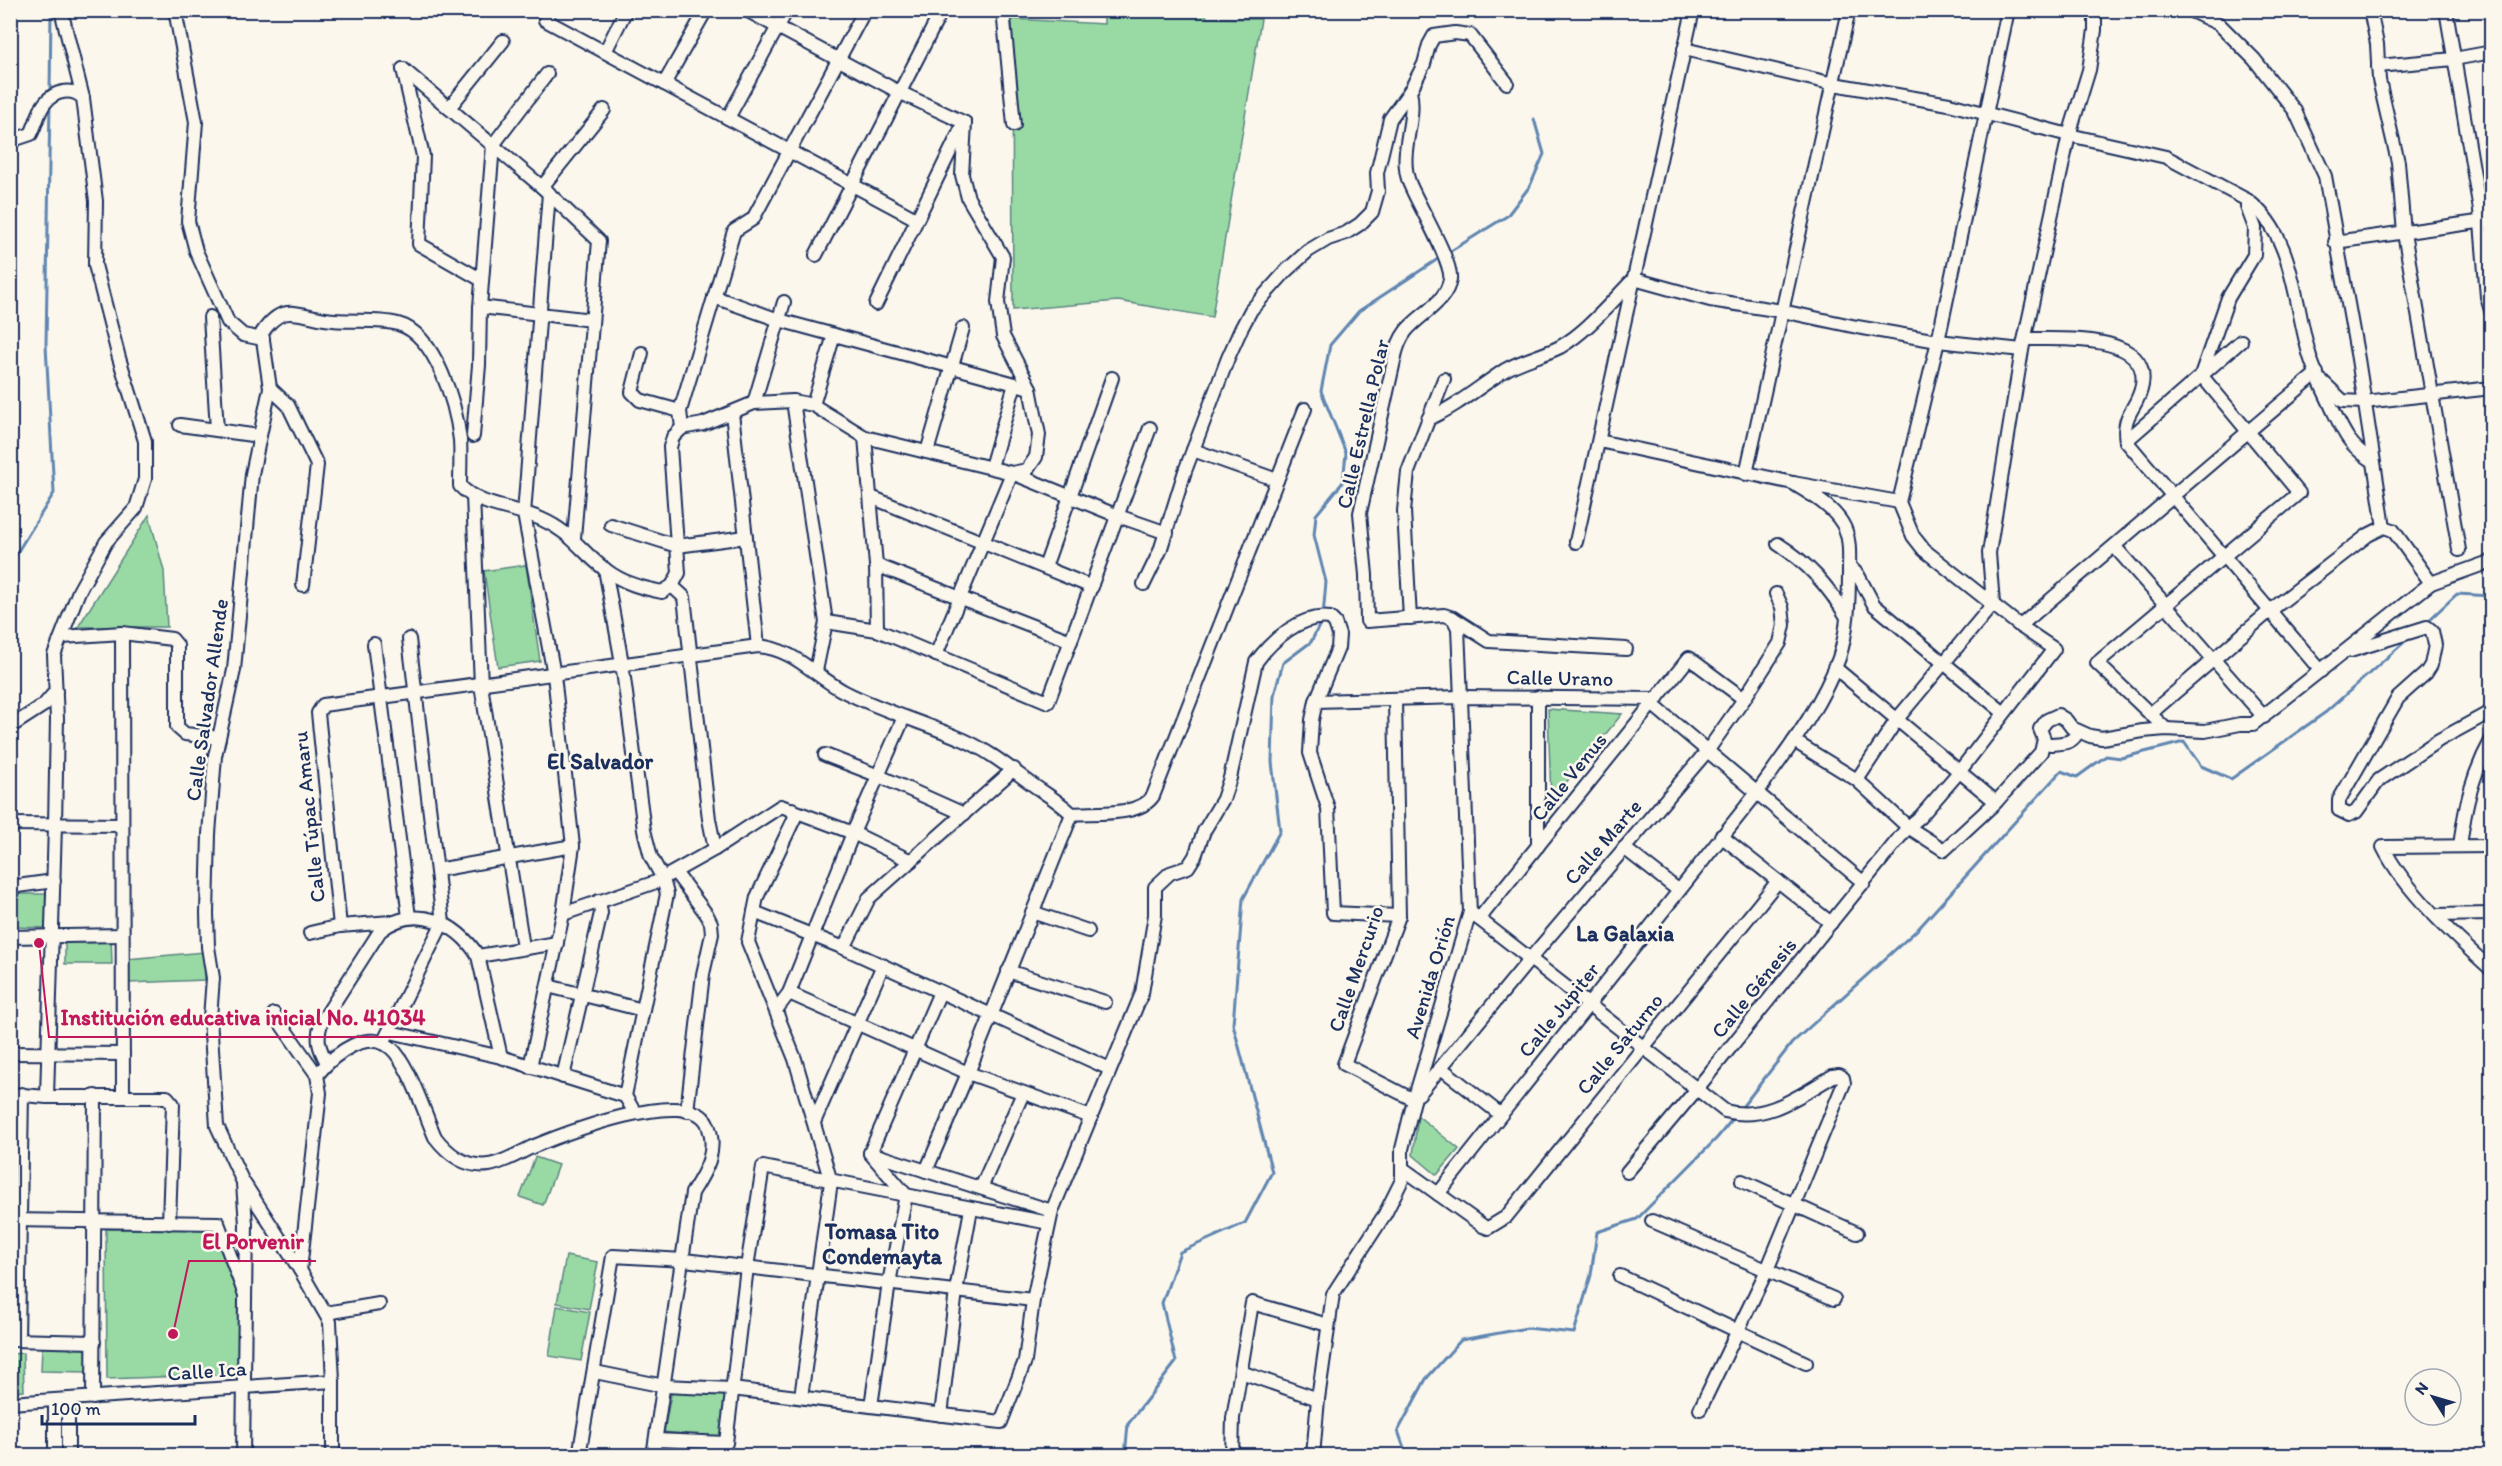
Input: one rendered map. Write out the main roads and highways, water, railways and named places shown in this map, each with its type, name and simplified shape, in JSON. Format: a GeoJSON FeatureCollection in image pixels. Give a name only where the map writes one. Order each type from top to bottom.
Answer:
{"type":"FeatureCollection","features":[{"type":"Feature","properties":{"kind":"waterway"},"geometry":{"type":"LineString","coordinates":[[50,93],[51,10]]}},
{"type":"Feature","properties":{"kind":"waterway"},"geometry":{"type":"LineString","coordinates":[[10,564],[54,493],[46,345],[50,102]]}},
{"type":"Feature","properties":{"kind":"waterway"},"geometry":{"type":"LineString","coordinates":[[1446,254],[1507,216],[1530,186],[1544,154],[1534,119]]}},
{"type":"Feature","properties":{"kind":"waterway"},"geometry":{"type":"LineString","coordinates":[[1323,616],[1326,582],[1314,535],[1316,515],[1343,482],[1346,453],[1321,391],[1330,345],[1359,311],[1441,257]]}},
{"type":"Feature","properties":{"kind":"waterway"},"geometry":{"type":"LineString","coordinates":[[2428,621],[2457,594],[2492,596]]}},
{"type":"Feature","properties":{"kind":"waterway"},"geometry":{"type":"LineString","coordinates":[[1125,1456],[1128,1424],[1176,1362],[1162,1303],[1180,1252],[1245,1223],[1272,1172],[1233,1024],[1243,899],[1280,831],[1272,762],[1274,695],[1283,663],[1311,642],[1321,622]]}},
{"type":"Feature","properties":{"kind":"waterway"},"geometry":{"type":"LineString","coordinates":[[1739,1111],[1792,1043],[1918,929],[2061,771],[2077,777],[2106,756],[2121,758],[2184,742],[2201,766],[2231,779],[2326,712],[2410,637]]}},
{"type":"Feature","properties":{"kind":"waterway"},"geometry":{"type":"LineString","coordinates":[[1407,1456],[1398,1431],[1426,1379],[1461,1340],[1527,1328],[1574,1333],[1591,1275],[1597,1232],[1637,1219],[1717,1138],[1735,1116]]}},
{"type":"Feature","properties":{"kind":"place","name":"Institución educativa inicial No. 41034"},"geometry":{"type":"Point","coordinates":[39,943]}},
{"type":"Feature","properties":{"kind":"place","name":"El Porvenir"},"geometry":{"type":"Point","coordinates":[173,1334]}},
{"type":"Feature","properties":{"kind":"district","name":"El Salvador"},"geometry":{"type":"Point","coordinates":[600,761]}},
{"type":"Feature","properties":{"kind":"district","name":"La Galaxia"},"geometry":{"type":"Point","coordinates":[1625,933]}},
{"type":"Feature","properties":{"kind":"district","name":"Tomasa Tito Condemayta"},"geometry":{"type":"Point","coordinates":[882,1244]}}]}
